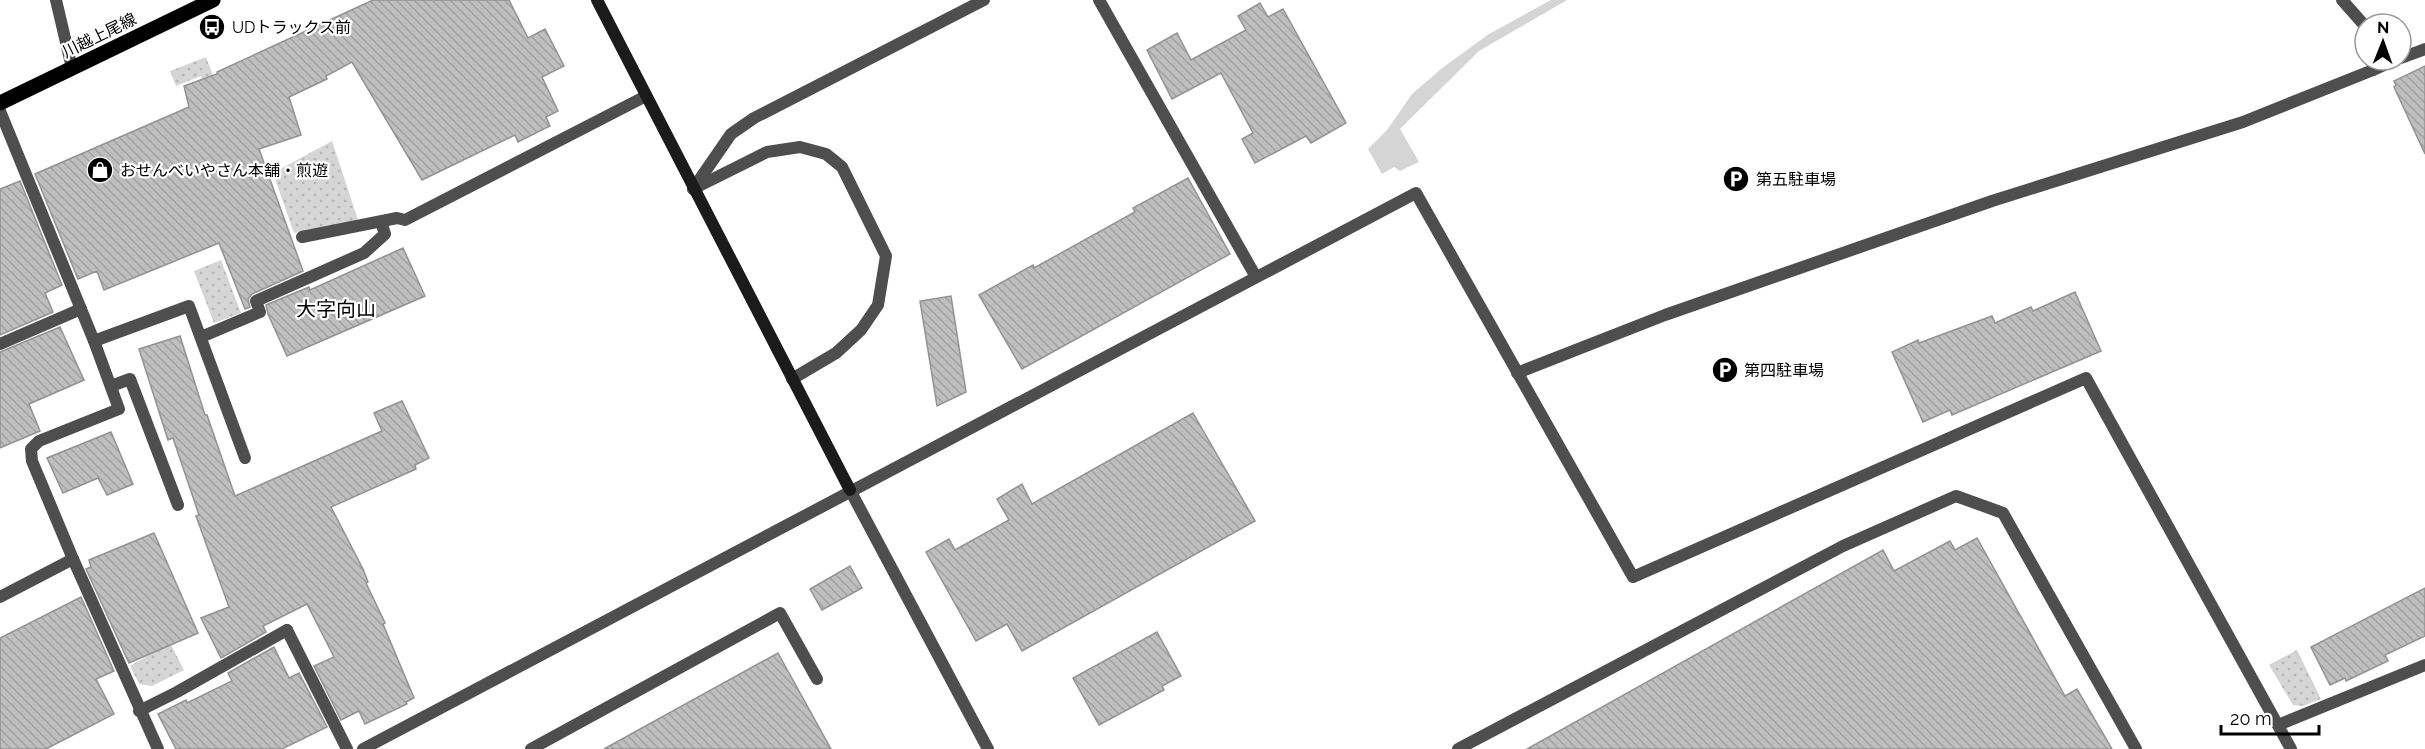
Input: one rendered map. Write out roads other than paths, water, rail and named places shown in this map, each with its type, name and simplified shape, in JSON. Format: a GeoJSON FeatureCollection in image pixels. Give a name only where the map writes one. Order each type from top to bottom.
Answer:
{"type":"FeatureCollection","features":[{"type":"Feature","properties":{"kind":"main road","name":"川越上尾線"},"geometry":{"type":"LineString","coordinates":[[0,103],[213,0]]}},
{"type":"Feature","properties":{"kind":"street"},"geometry":{"type":"LineString","coordinates":[[56,0],[72,68]]}},
{"type":"Feature","properties":{"kind":"street"},"geometry":{"type":"LineString","coordinates":[[597,0],[693,189],[987,749]]}},
{"type":"Feature","properties":{"kind":"street"},"geometry":{"type":"LineString","coordinates":[[693,189],[731,134],[754,118],[984,0]]}},
{"type":"Feature","properties":{"kind":"street"},"geometry":{"type":"LineString","coordinates":[[1099,0],[1256,277]]}},
{"type":"Feature","properties":{"kind":"street"},"geometry":{"type":"LineString","coordinates":[[2342,0],[2353,12]]}},
{"type":"Feature","properties":{"kind":"street"},"geometry":{"type":"LineString","coordinates":[[1517,373],[1665,315],[1992,201],[2243,122],[2368,72]]}},
{"type":"Feature","properties":{"kind":"street"},"geometry":{"type":"LineString","coordinates":[[302,237],[397,218],[405,220],[646,96]]}},
{"type":"Feature","properties":{"kind":"street"},"geometry":{"type":"LineString","coordinates":[[0,111],[120,409],[39,441],[31,449],[32,461],[139,711],[158,749]]}},
{"type":"Feature","properties":{"kind":"street"},"geometry":{"type":"LineString","coordinates":[[693,189],[767,152],[800,147],[826,154],[842,167],[886,256],[878,305],[861,330],[836,353],[792,379]]}},
{"type":"Feature","properties":{"kind":"street"},"geometry":{"type":"LineString","coordinates":[[363,749],[1416,193],[1633,577],[2086,378],[2291,749]]}},
{"type":"Feature","properties":{"kind":"street"},"geometry":{"type":"LineString","coordinates":[[201,337],[260,312],[256,301],[364,253],[385,234],[381,222]]}},
{"type":"Feature","properties":{"kind":"street"},"geometry":{"type":"LineString","coordinates":[[94,341],[189,306],[245,459]]}},
{"type":"Feature","properties":{"kind":"street"},"geometry":{"type":"LineString","coordinates":[[0,344],[81,309]]}},
{"type":"Feature","properties":{"kind":"street"},"geometry":{"type":"LineString","coordinates":[[111,386],[130,379],[178,505]]}},
{"type":"Feature","properties":{"kind":"street"},"geometry":{"type":"LineString","coordinates":[[1458,749],[1843,546],[1956,496],[2003,513],[2136,749]]}},
{"type":"Feature","properties":{"kind":"street"},"geometry":{"type":"LineString","coordinates":[[0,597],[73,559]]}},
{"type":"Feature","properties":{"kind":"street"},"geometry":{"type":"LineString","coordinates":[[531,749],[780,613],[817,679]]}},
{"type":"Feature","properties":{"kind":"street"},"geometry":{"type":"LineString","coordinates":[[139,711],[287,630],[347,749]]}},
{"type":"Feature","properties":{"kind":"street"},"geometry":{"type":"LineString","coordinates":[[2278,725],[2425,665]]}},
{"type":"Feature","properties":{"kind":"place","name":"UDトラックス前"},"geometry":{"type":"Point","coordinates":[212,27]}},
{"type":"Feature","properties":{"kind":"place","name":"おせんべいやさん本舗・煎遊"},"geometry":{"type":"Point","coordinates":[100,170]}},
{"type":"Feature","properties":{"kind":"place","name":"第五駐車場"},"geometry":{"type":"Point","coordinates":[1736,179]}},
{"type":"Feature","properties":{"kind":"place","name":"第四駐車場"},"geometry":{"type":"Point","coordinates":[1725,370]}},
{"type":"Feature","properties":{"kind":"district","name":"大字向山"},"geometry":{"type":"Point","coordinates":[336,309]}}]}
